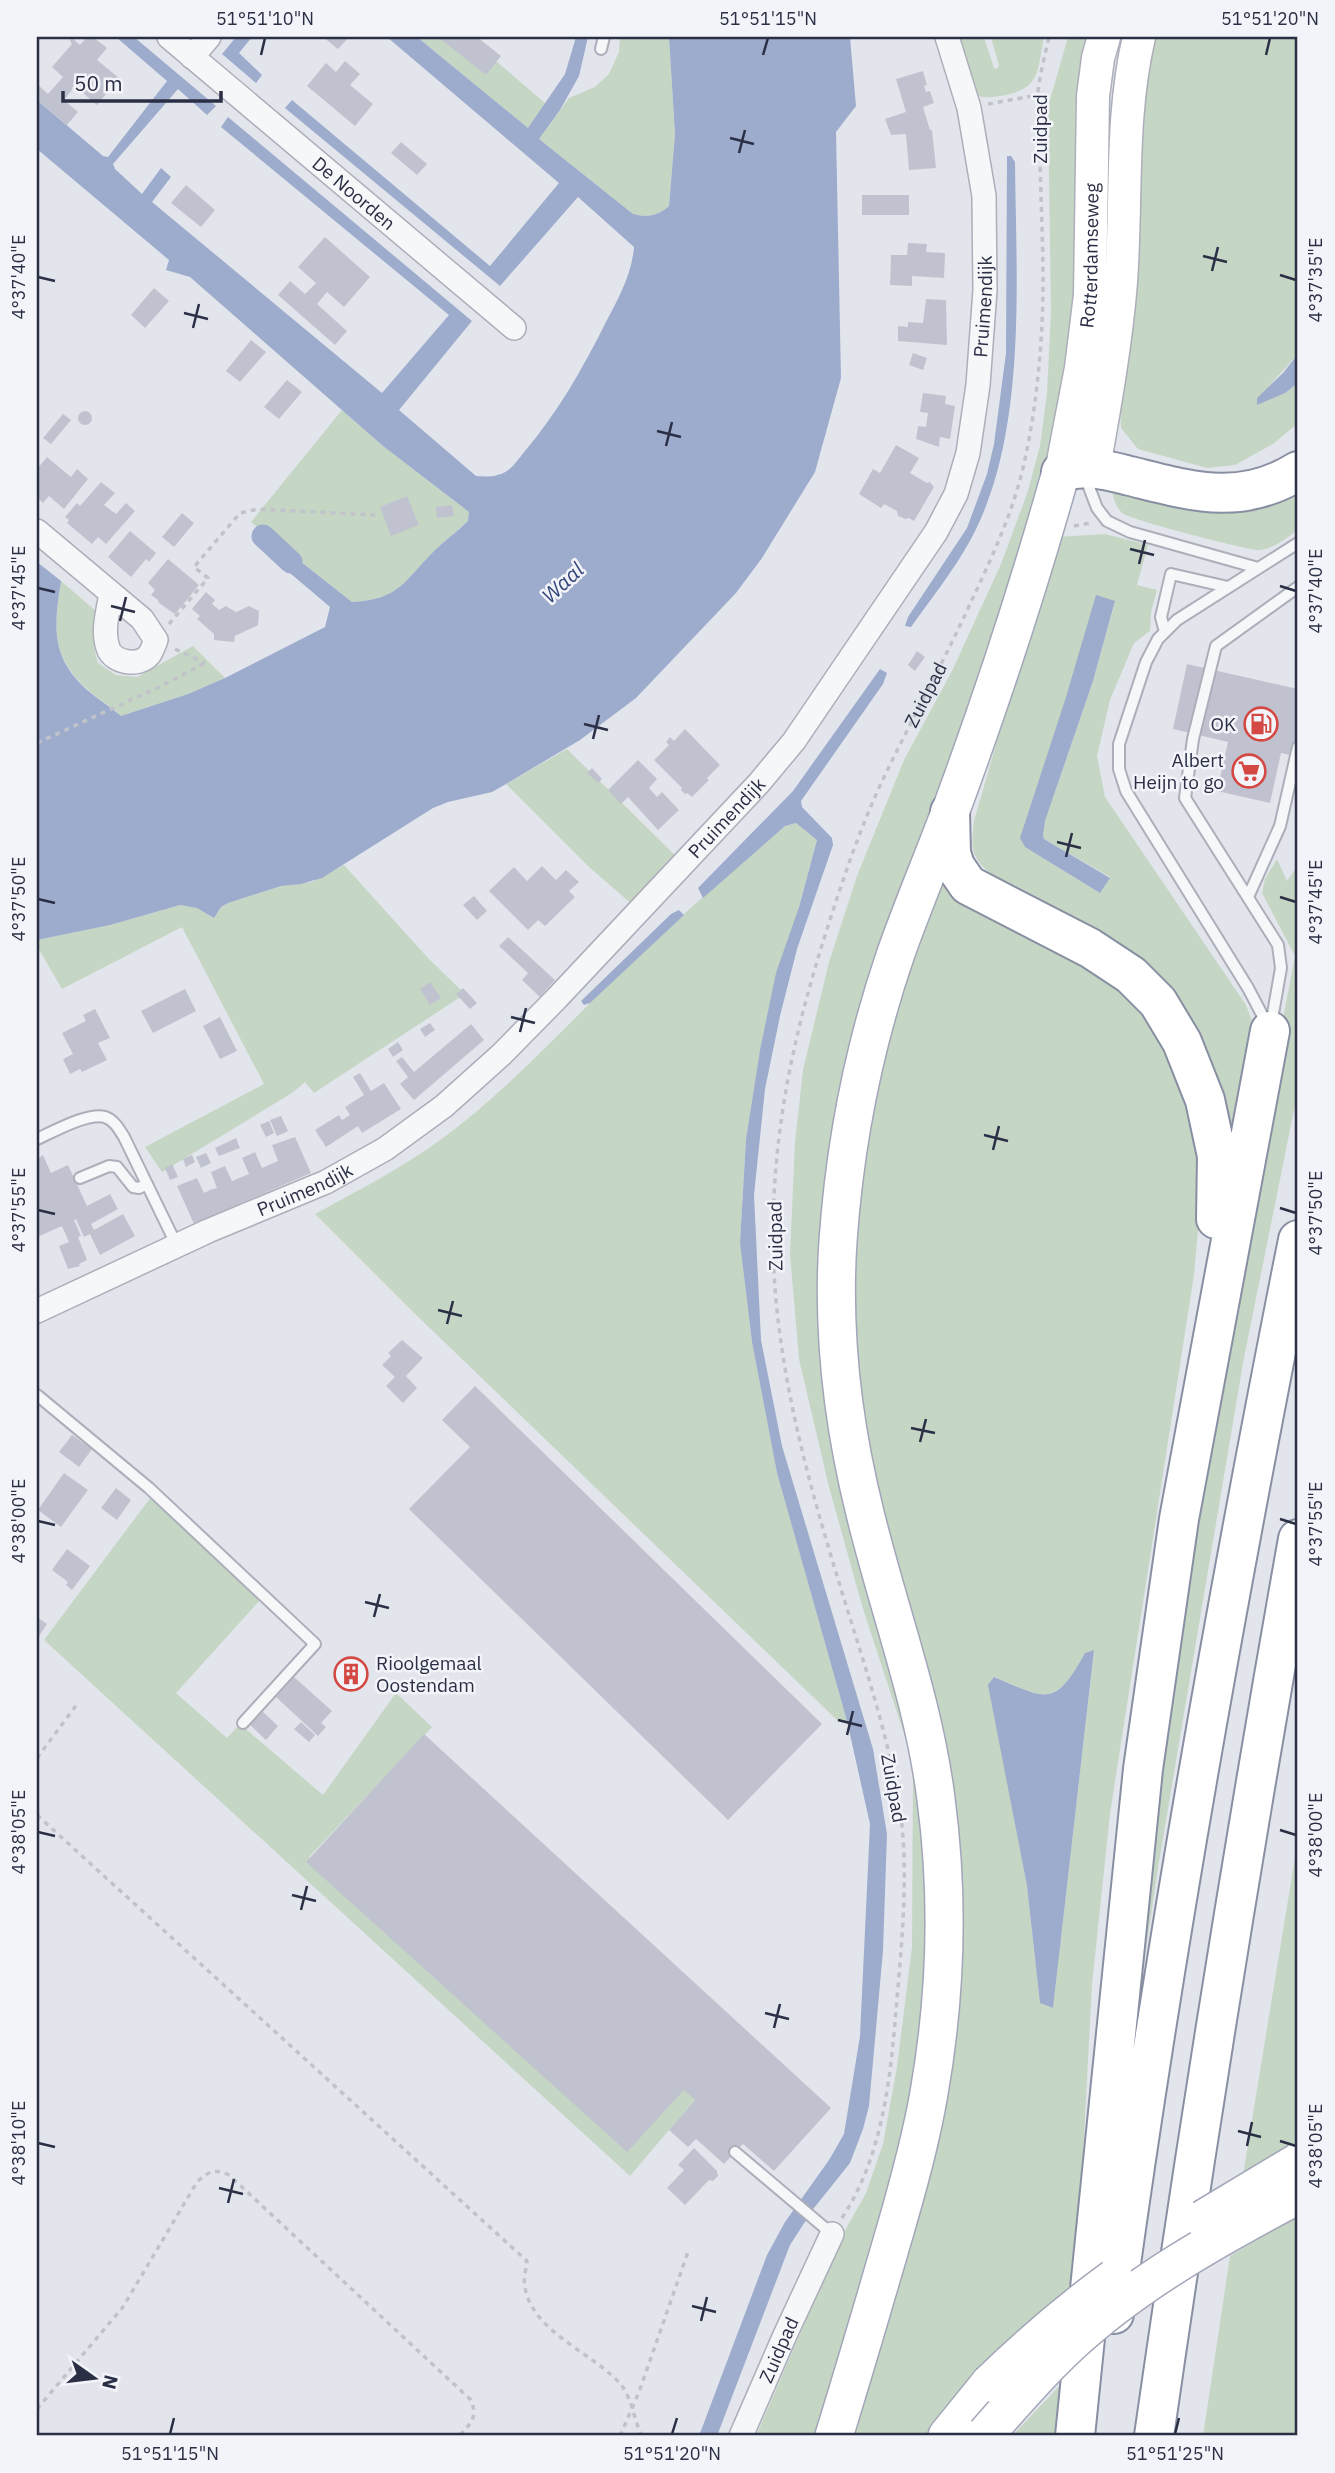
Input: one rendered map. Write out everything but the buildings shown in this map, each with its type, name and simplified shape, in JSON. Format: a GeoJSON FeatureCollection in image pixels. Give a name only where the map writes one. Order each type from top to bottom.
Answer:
{"type":"FeatureCollection","features":[{"type":"Feature","properties":{"kind":"highway"},"geometry":{"type":"LineString","coordinates":[[1081,475],[1211,494],[1240,493],[1298,471]]}},
{"type":"Feature","properties":{"kind":"highway"},"geometry":{"type":"LineString","coordinates":[[950,813],[951,853],[955,866],[968,885],[1090,948],[1131,975],[1158,1002],[1182,1042],[1205,1100],[1217,1157],[1216,1218],[1211,1273],[1215,1319]]}},
{"type":"Feature","properties":{"kind":"highway"},"geometry":{"type":"LineString","coordinates":[[1075,2436],[1143,1769],[1179,1519],[1270,1031]]}},
{"type":"Feature","properties":{"kind":"highway"},"geometry":{"type":"LineString","coordinates":[[1098,2436],[1126,2230],[1188,1826],[1298,1240]]}},
{"type":"Feature","properties":{"kind":"highway"},"geometry":{"type":"LineString","coordinates":[[1154,2436],[1188,2200],[1256,1777],[1298,1538]]}},
{"type":"Feature","properties":{"kind":"highway"},"geometry":{"type":"LineString","coordinates":[[1256,1777],[1298,1631]]}},
{"type":"Feature","properties":{"kind":"main road","name":"Rotterdamseweg"},"geometry":{"type":"LineString","coordinates":[[1081,475],[1081,368],[1090,295],[1093,96],[1104,37]]}},
{"type":"Feature","properties":{"kind":"main road","name":"Rotterdamseweg"},"geometry":{"type":"LineString","coordinates":[[1081,475],[1108,392],[1116,332],[1121,281],[1124,146],[1130,79],[1139,37]]}},
{"type":"Feature","properties":{"kind":"main road"},"geometry":{"type":"LineString","coordinates":[[834,2436],[912,2172],[929,2097],[938,2032],[945,1920],[936,1795],[921,1723],[864,1512],[847,1427],[838,1338],[838,1245],[846,1161],[861,1074],[897,951],[950,813],[1021,612],[1081,475]]}},
{"type":"Feature","properties":{"kind":"main road"},"geometry":{"type":"LineString","coordinates":[[947,2436],[990,2383],[1070,2310],[1139,2260],[1298,2162]]}},
{"type":"Feature","properties":{"kind":"main road"},"geometry":{"type":"LineString","coordinates":[[986,2435],[1027,2387],[1071,2343],[1112,2309],[1231,2231],[1298,2194]]}},
{"type":"Feature","properties":{"kind":"street","name":"De Noorden"},"geometry":{"type":"LineString","coordinates":[[169,37],[514,328]]}},
{"type":"Feature","properties":{"kind":"street"},"geometry":{"type":"LineString","coordinates":[[192,57],[209,37]]}},
{"type":"Feature","properties":{"kind":"street","name":"Pruimendijk"},"geometry":{"type":"LineString","coordinates":[[37,1311],[177,1246],[326,1182],[385,1149],[444,1106],[502,1054],[557,998],[759,783],[794,741],[936,532],[956,494],[968,453],[978,385],[985,290],[984,196],[969,108],[947,37]]}},
{"type":"Feature","properties":{"kind":"street"},"geometry":{"type":"LineString","coordinates":[[37,531],[111,593],[142,619],[156,640],[151,653],[144,660],[132,663],[109,652],[104,633],[111,593]]}},
{"type":"Feature","properties":{"kind":"street","name":"Zuidpad"},"geometry":{"type":"LineString","coordinates":[[741,2436],[832,2234]]}},
{"type":"Feature","properties":{"kind":"lane"},"geometry":{"type":"LineString","coordinates":[[601,48],[604,37]]}},
{"type":"Feature","properties":{"kind":"lane"},"geometry":{"type":"LineString","coordinates":[[1081,475],[1097,508],[1107,521],[1130,533],[1258,568]]}},
{"type":"Feature","properties":{"kind":"lane"},"geometry":{"type":"LineString","coordinates":[[1270,1031],[1248,988],[1126,791],[1119,768],[1119,744],[1146,662],[1164,632],[1177,620],[1298,543]]}},
{"type":"Feature","properties":{"kind":"lane"},"geometry":{"type":"LineString","coordinates":[[1164,632],[1161,617],[1171,574],[1228,587]]}},
{"type":"Feature","properties":{"kind":"lane"},"geometry":{"type":"LineString","coordinates":[[1270,1031],[1281,968],[1278,945],[1185,798],[1193,739],[1216,646],[1298,587]]}},
{"type":"Feature","properties":{"kind":"lane"},"geometry":{"type":"LineString","coordinates":[[1248,897],[1280,826],[1298,747]]}},
{"type":"Feature","properties":{"kind":"lane"},"geometry":{"type":"LineString","coordinates":[[37,1139],[89,1117],[107,1117],[124,1137],[177,1246]]}},
{"type":"Feature","properties":{"kind":"lane"},"geometry":{"type":"LineString","coordinates":[[80,1178],[109,1166],[117,1167],[133,1187],[147,1185]]}},
{"type":"Feature","properties":{"kind":"lane"},"geometry":{"type":"LineString","coordinates":[[37,1395],[149,1488],[315,1644],[243,1723]]}},
{"type":"Feature","properties":{"kind":"lane"},"geometry":{"type":"LineString","coordinates":[[735,2152],[832,2234]]}},
{"type":"Feature","properties":{"kind":"path","name":"Zuidpad"},"geometry":{"type":"LineString","coordinates":[[832,2234],[853,2202],[881,2125],[891,2065],[904,1911],[904,1846],[898,1791],[878,1706],[816,1503],[793,1410],[780,1329],[773,1250],[775,1164],[787,1075],[805,996],[852,852],[882,781],[990,561],[1012,507],[1027,453],[1038,369],[1043,292],[1038,95],[1049,37]]}},
{"type":"Feature","properties":{"kind":"path"},"geometry":{"type":"LineString","coordinates":[[969,108],[1038,95]]}},
{"type":"Feature","properties":{"kind":"path"},"geometry":{"type":"LineString","coordinates":[[37,743],[128,702],[205,663],[156,640],[208,578],[194,567],[240,513],[258,509],[375,516]]}},
{"type":"Feature","properties":{"kind":"path"},"geometry":{"type":"LineString","coordinates":[[37,1758],[78,1703]]}},
{"type":"Feature","properties":{"kind":"path"},"geometry":{"type":"LineString","coordinates":[[37,1815],[527,2261],[524,2285],[529,2300],[539,2315],[581,2354],[623,2387],[642,2436]]}},
{"type":"Feature","properties":{"kind":"path"},"geometry":{"type":"LineString","coordinates":[[37,2409],[124,2308],[197,2182],[205,2174],[220,2171],[229,2175],[471,2400],[475,2411],[473,2420],[459,2436]]}},
{"type":"Feature","properties":{"kind":"path"},"geometry":{"type":"LineString","coordinates":[[620,2436],[689,2249]]}},
{"type":"Feature","properties":{"kind":"green space"},"geometry":{"type":"Polygon","coordinates":[[[417,37],[468,37],[546,104],[528,128],[417,37]]]}},
{"type":"Feature","properties":{"kind":"green space"},"geometry":{"type":"Polygon","coordinates":[[[620,37],[669,37],[675,134],[669,206],[652,215],[633,214],[539,139],[569,98],[595,87],[609,74],[619,52],[620,37]]]}},
{"type":"Feature","properties":{"kind":"green space"},"geometry":{"type":"Polygon","coordinates":[[[958,37],[984,37],[996,69],[999,66],[991,37],[1044,37],[1035,77],[1024,89],[1014,93],[987,97],[974,94],[958,37]]]}},
{"type":"Feature","properties":{"kind":"green space"},"geometry":{"type":"Polygon","coordinates":[[[1068,37],[1094,37],[1076,328],[1052,475],[867,1000],[827,1259],[889,1636],[912,1757],[863,1609],[829,1487],[799,1359],[790,1254],[795,1142],[803,1070],[829,962],[857,876],[904,760],[952,671],[1001,564],[1027,494],[1040,446],[1047,393],[1051,312],[1048,107],[1068,37]]]}},
{"type":"Feature","properties":{"kind":"green space"},"geometry":{"type":"Polygon","coordinates":[[[1152,37],[1298,37],[1298,354],[1268,387],[1285,393],[1298,383],[1298,423],[1273,444],[1235,465],[1207,468],[1138,449],[1121,428],[1120,402],[1144,66],[1152,37]]]}},
{"type":"Feature","properties":{"kind":"green space"},"geometry":{"type":"Polygon","coordinates":[[[342,410],[383,446],[469,512],[468,521],[438,547],[400,587],[381,597],[352,602],[251,522],[342,410]]]}},
{"type":"Feature","properties":{"kind":"green space"},"geometry":{"type":"Polygon","coordinates":[[[1298,477],[1298,530],[1275,545],[1260,550],[1165,528],[1129,516],[1122,513],[1117,506],[1112,487],[1112,483],[1298,477]]]}},
{"type":"Feature","properties":{"kind":"green space"},"geometry":{"type":"Polygon","coordinates":[[[1105,534],[1148,545],[1137,585],[1157,590],[1151,612],[1150,631],[1134,643],[1110,700],[1097,756],[1105,797],[1246,1005],[1256,1032],[1232,1174],[1229,1116],[1211,1061],[1181,1013],[987,886],[992,875],[979,862],[974,851],[974,821],[1057,537],[1105,534]],[[1097,596],[1025,847],[1100,893],[1110,877],[1043,836],[1045,821],[1093,681],[1115,602],[1097,596]]]}},
{"type":"Feature","properties":{"kind":"green space"},"geometry":{"type":"Polygon","coordinates":[[[61,581],[97,612],[93,638],[98,663],[116,675],[137,677],[193,646],[225,678],[188,694],[121,716],[74,676],[60,651],[56,625],[61,581]]]}},
{"type":"Feature","properties":{"kind":"green space"},"geometry":{"type":"Polygon","coordinates":[[[567,749],[681,861],[635,907],[588,866],[506,784],[567,749]]]}},
{"type":"Feature","properties":{"kind":"green space"},"geometry":{"type":"Polygon","coordinates":[[[796,823],[817,840],[760,1050],[746,1139],[740,1243],[752,1342],[777,1473],[847,1721],[838,1721],[411,1310],[315,1214],[409,1161],[461,1124],[524,1068],[692,906],[785,826],[796,823]]]}},
{"type":"Feature","properties":{"kind":"green space"},"geometry":{"type":"Polygon","coordinates":[[[1277,859],[1287,881],[1298,865],[1298,1090],[1243,1363],[1158,1868],[1113,2174],[1191,1501],[1295,956],[1262,893],[1265,879],[1277,859]]]}},
{"type":"Feature","properties":{"kind":"green space"},"geometry":{"type":"Polygon","coordinates":[[[344,865],[428,958],[465,994],[314,1093],[305,1082],[292,1093],[162,1172],[145,1147],[264,1084],[182,927],[62,989],[37,946],[37,940],[110,925],[180,905],[197,908],[214,918],[221,907],[228,903],[281,886],[312,882],[344,865]]]}},
{"type":"Feature","properties":{"kind":"green space"},"geometry":{"type":"Polygon","coordinates":[[[936,879],[982,899],[1142,1001],[1176,1056],[1203,1176],[1194,1275],[1110,1814],[1092,1984],[1076,2291],[933,2436],[853,2436],[961,1971],[853,1362],[849,1261],[870,1082],[936,879]],[[1094,1651],[1085,1653],[1065,1683],[1057,1691],[1048,1694],[1038,1694],[995,1677],[989,1685],[1027,1886],[1040,2002],[1053,2007],[1094,1651]]]}},
{"type":"Feature","properties":{"kind":"green space"},"geometry":{"type":"Polygon","coordinates":[[[151,1497],[261,1599],[176,1693],[227,1738],[240,1724],[323,1795],[396,1693],[432,1727],[309,1857],[454,1995],[698,2096],[630,2176],[44,1640],[151,1497]]]}},
{"type":"Feature","properties":{"kind":"green space"},"geometry":{"type":"Polygon","coordinates":[[[913,1764],[928,1844],[931,1932],[920,2070],[824,2436],[756,2436],[843,2234],[866,2193],[883,2144],[897,2067],[912,1947],[913,1764]]]}},
{"type":"Feature","properties":{"kind":"green space"},"geometry":{"type":"Polygon","coordinates":[[[1298,1839],[1298,2142],[1243,2175],[1298,1839]]]}},
{"type":"Feature","properties":{"kind":"green space"},"geometry":{"type":"Polygon","coordinates":[[[1298,2215],[1298,2436],[1203,2436],[1230,2256],[1298,2215]]]}},
{"type":"Feature","properties":{"kind":"green space"},"geometry":{"type":"Polygon","coordinates":[[[1066,2379],[1059,2436],[1012,2436],[1066,2379]]]}},
{"type":"Feature","properties":{"kind":"water","name":"Waal"},"geometry":{"type":"Polygon","coordinates":[[[116,37],[134,37],[216,106],[207,115],[178,89],[113,164],[115,169],[142,194],[161,168],[171,177],[152,202],[382,393],[449,315],[221,127],[228,117],[472,321],[399,410],[476,476],[492,476],[512,467],[569,389],[620,295],[634,247],[578,197],[500,286],[285,108],[292,100],[490,266],[559,183],[387,37],[417,37],[528,128],[565,74],[576,37],[588,37],[579,76],[560,110],[539,139],[633,214],[648,216],[669,206],[675,134],[669,37],[850,37],[856,106],[836,132],[841,378],[815,472],[762,558],[736,593],[636,698],[580,740],[492,792],[433,808],[322,878],[281,886],[228,903],[221,907],[214,918],[197,908],[180,905],[110,925],[37,940],[37,562],[61,581],[56,626],[60,652],[66,664],[86,689],[121,716],[188,694],[225,678],[325,627],[330,607],[264,551],[272,539],[352,602],[368,600],[391,593],[399,587],[468,521],[469,512],[383,446],[190,277],[166,270],[169,260],[37,149],[37,100],[103,156],[108,157],[167,81],[116,37]]]}},
{"type":"Feature","properties":{"kind":"water"},"geometry":{"type":"Polygon","coordinates":[[[236,37],[252,37],[239,53],[262,75],[256,83],[222,54],[236,37]]]}},
{"type":"Feature","properties":{"kind":"water"},"geometry":{"type":"Polygon","coordinates":[[[1007,156],[1011,156],[1015,162],[1017,305],[1010,404],[1002,452],[989,497],[971,539],[911,627],[905,626],[908,617],[967,528],[987,474],[994,444],[1006,353],[1007,156]]]}},
{"type":"Feature","properties":{"kind":"water"},"geometry":{"type":"Polygon","coordinates":[[[1298,354],[1298,383],[1285,393],[1257,405],[1257,398],[1298,354]]]}},
{"type":"Feature","properties":{"kind":"water"},"geometry":{"type":"Polygon","coordinates":[[[1096,595],[1115,601],[1093,681],[1045,821],[1043,836],[1110,878],[1100,893],[1025,847],[1020,838],[1096,595]]]}},
{"type":"Feature","properties":{"kind":"water"},"geometry":{"type":"Polygon","coordinates":[[[880,669],[887,673],[883,684],[801,801],[802,807],[832,838],[833,845],[797,949],[780,1016],[765,1089],[754,1195],[761,1340],[782,1446],[873,1749],[887,1834],[883,1951],[869,2106],[850,2163],[814,2208],[790,2245],[717,2436],[699,2436],[767,2255],[785,2222],[844,2134],[860,2036],[870,1824],[847,1721],[777,1473],[752,1342],[740,1243],[746,1139],[760,1050],[776,973],[799,907],[817,840],[796,823],[785,826],[703,898],[698,888],[793,791],[880,669]]]}},
{"type":"Feature","properties":{"kind":"water"},"geometry":{"type":"Polygon","coordinates":[[[679,910],[684,915],[590,1003],[584,1005],[581,1001],[671,914],[679,910]]]}},
{"type":"Feature","properties":{"kind":"water"},"geometry":{"type":"Polygon","coordinates":[[[1094,1650],[1053,2008],[1040,2003],[1027,1886],[988,1685],[994,1677],[1038,1694],[1048,1694],[1057,1691],[1065,1683],[1085,1653],[1094,1650]]]}},
{"type":"Feature","properties":{"kind":"waterway"},"geometry":{"type":"LineString","coordinates":[[263,536],[291,562]]}},
{"type":"Feature","properties":{"kind":"place","name":"OK"},"geometry":{"type":"Point","coordinates":[1261,724]}},
{"type":"Feature","properties":{"kind":"place","name":"Albert Heijn to go"},"geometry":{"type":"Point","coordinates":[1249,771]}},
{"type":"Feature","properties":{"kind":"place","name":"Rioolgemaal Oostendam"},"geometry":{"type":"Point","coordinates":[351,1674]}}]}
